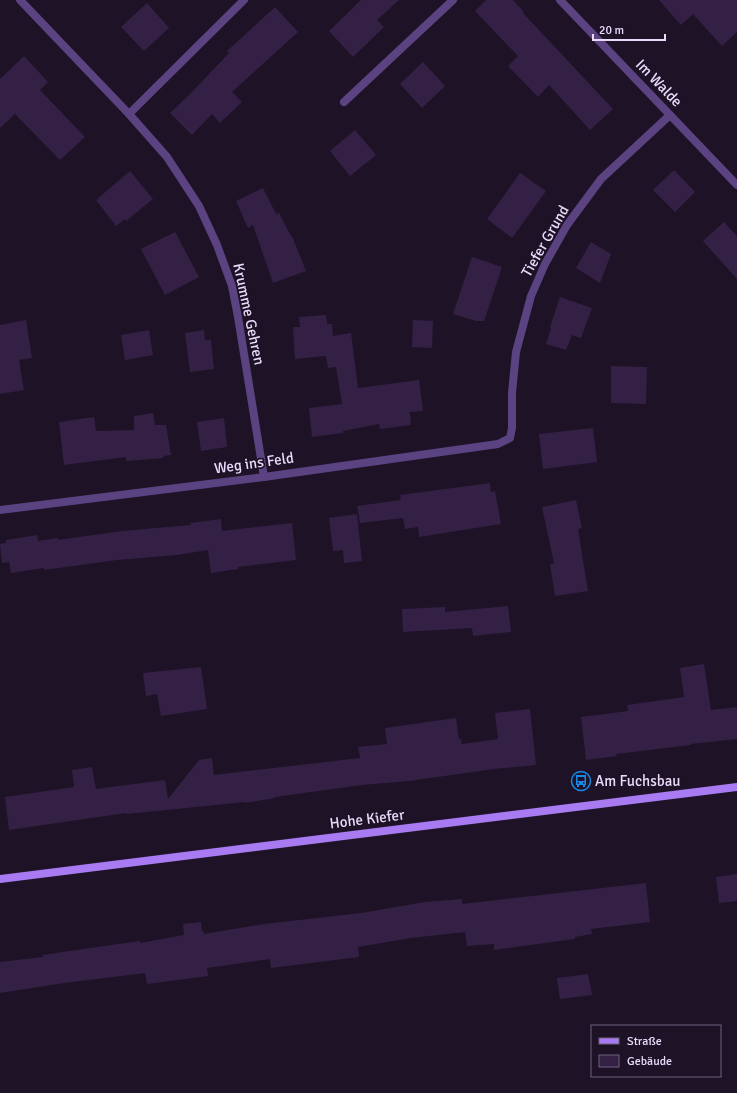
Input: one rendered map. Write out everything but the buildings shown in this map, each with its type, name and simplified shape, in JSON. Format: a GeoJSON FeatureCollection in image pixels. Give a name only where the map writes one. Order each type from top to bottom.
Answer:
{"type":"FeatureCollection","features":[{"type":"Feature","properties":{"kind":"street","name":"Krumme Gehren"},"geometry":{"type":"LineString","coordinates":[[20,0],[129,114],[167,157],[199,206],[217,245],[232,286],[264,476]]}},
{"type":"Feature","properties":{"kind":"street"},"geometry":{"type":"LineString","coordinates":[[129,114],[244,0]]}},
{"type":"Feature","properties":{"kind":"street"},"geometry":{"type":"LineString","coordinates":[[344,102],[453,0]]}},
{"type":"Feature","properties":{"kind":"street","name":"Im Walde"},"geometry":{"type":"LineString","coordinates":[[560,0],[737,185]]}},
{"type":"Feature","properties":{"kind":"street","name":"Tiefer Grund"},"geometry":{"type":"LineString","coordinates":[[510,438],[512,428],[512,393],[516,352],[531,296],[545,264],[567,225],[601,179],[670,115]]}},
{"type":"Feature","properties":{"kind":"street","name":"Weg ins Feld"},"geometry":{"type":"LineString","coordinates":[[0,510],[498,444],[510,438]]}},
{"type":"Feature","properties":{"kind":"street","name":"Hohe Kiefer"},"geometry":{"type":"LineString","coordinates":[[0,879],[737,787]]}},
{"type":"Feature","properties":{"kind":"place","name":"Am Fuchsbau"},"geometry":{"type":"Point","coordinates":[581,781]}}]}
